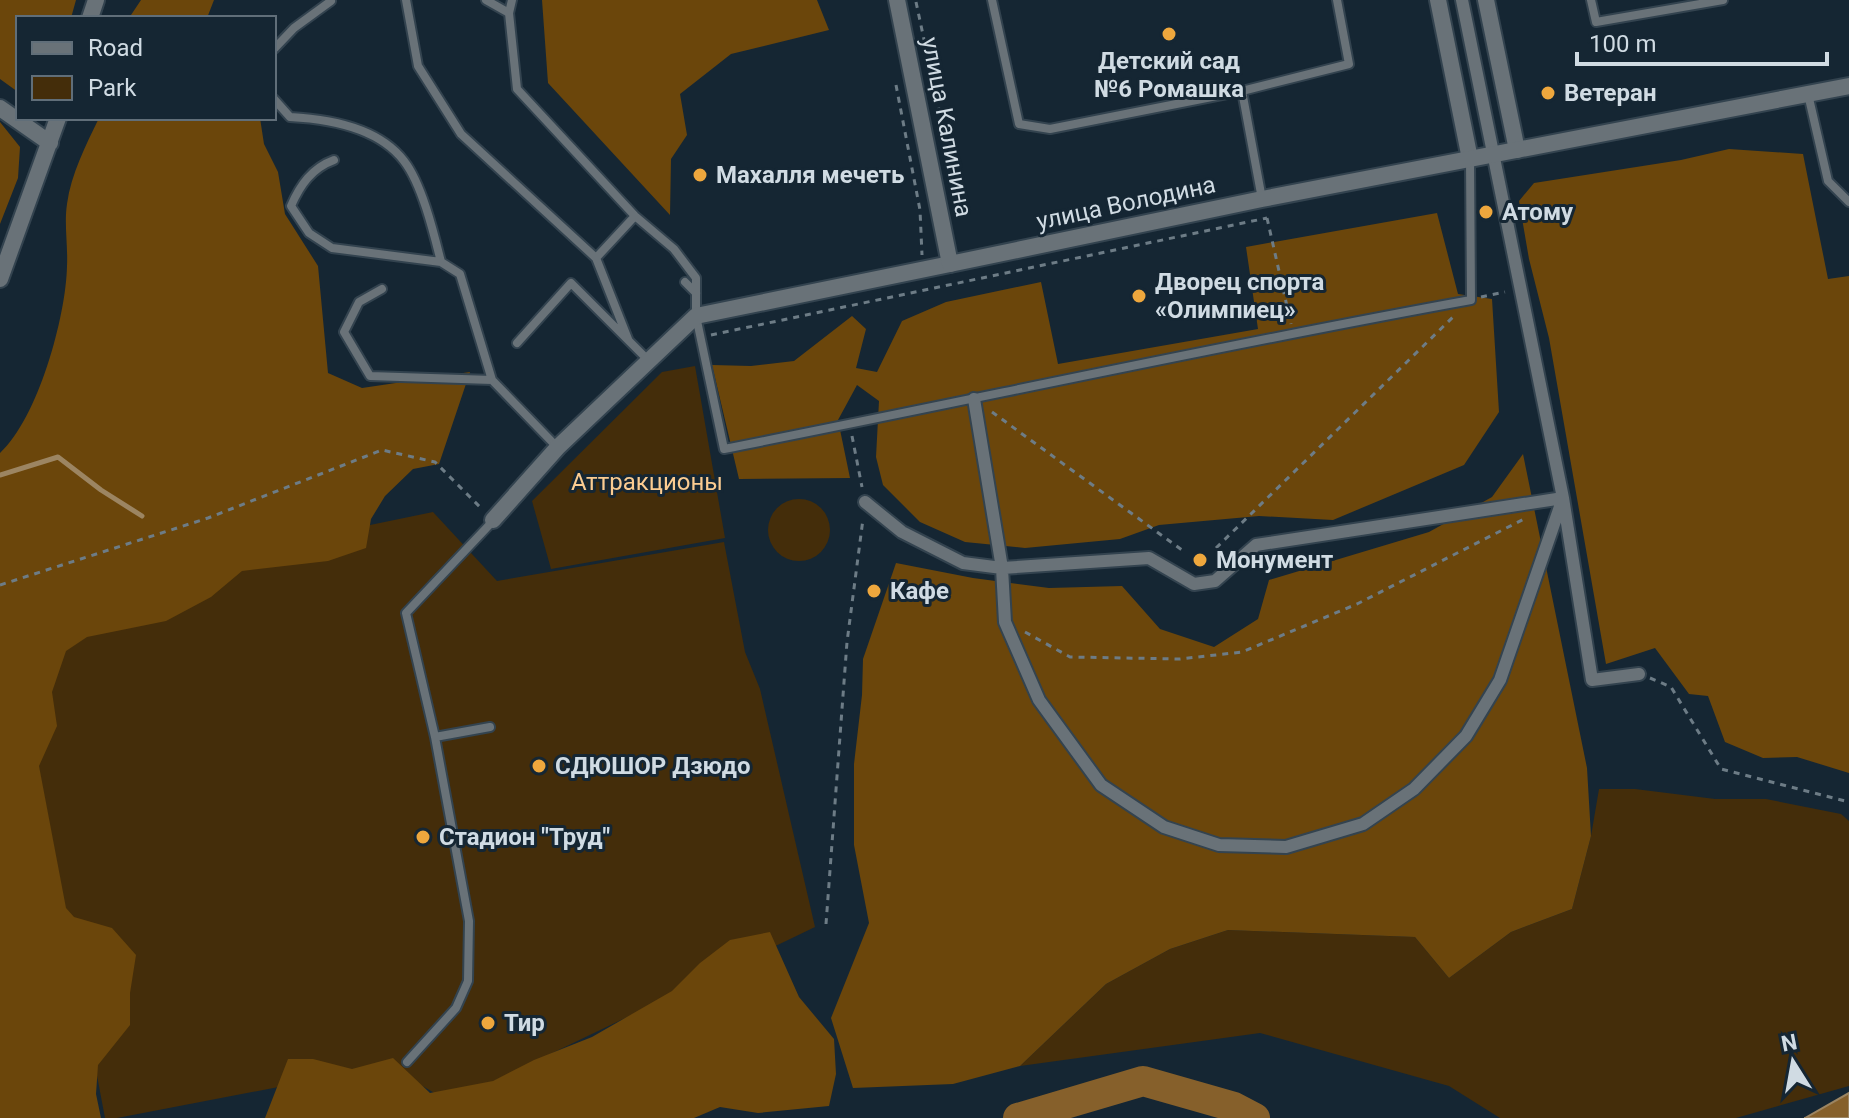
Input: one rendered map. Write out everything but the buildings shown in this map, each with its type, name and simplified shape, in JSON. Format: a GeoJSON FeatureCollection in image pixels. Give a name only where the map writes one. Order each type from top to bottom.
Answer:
{"type":"FeatureCollection","features":[{"type":"Feature","properties":{"kind":"street","name":"улица Калинина"},"geometry":{"type":"LineString","coordinates":[[897,0],[950,264]]}},
{"type":"Feature","properties":{"kind":"street"},"geometry":{"type":"LineString","coordinates":[[1438,0],[1470,159]]}},
{"type":"Feature","properties":{"kind":"street"},"geometry":{"type":"LineString","coordinates":[[1462,0],[1563,498],[1592,680],[1639,674]]}},
{"type":"Feature","properties":{"kind":"street"},"geometry":{"type":"LineString","coordinates":[[1486,0],[1517,150]]}},
{"type":"Feature","properties":{"kind":"street","name":"улица Володина"},"geometry":{"type":"LineString","coordinates":[[696,316],[1262,199],[1849,86]]}},
{"type":"Feature","properties":{"kind":"street"},"geometry":{"type":"LineString","coordinates":[[17,120],[50,143]]}},
{"type":"Feature","properties":{"kind":"street"},"geometry":{"type":"LineString","coordinates":[[0,279],[57,120]]}},
{"type":"Feature","properties":{"kind":"street"},"geometry":{"type":"LineString","coordinates":[[493,520],[558,447],[696,316]]}},
{"type":"Feature","properties":{"kind":"street"},"geometry":{"type":"LineString","coordinates":[[974,399],[1002,568],[1005,622],[1039,700],[1101,785],[1164,827],[1219,845],[1286,847],[1363,824],[1414,789],[1466,736],[1500,680],[1563,498]]}},
{"type":"Feature","properties":{"kind":"street"},"geometry":{"type":"LineString","coordinates":[[865,502],[902,532],[963,563],[1002,568],[1149,558],[1194,584],[1215,581],[1256,545],[1563,498]]}},
{"type":"Feature","properties":{"kind":"lane"},"geometry":{"type":"LineString","coordinates":[[406,0],[418,66],[461,134],[596,258],[628,339]]}},
{"type":"Feature","properties":{"kind":"lane"},"geometry":{"type":"LineString","coordinates":[[486,0],[509,13]]}},
{"type":"Feature","properties":{"kind":"lane"},"geometry":{"type":"LineString","coordinates":[[512,0],[509,13],[517,89],[635,216],[674,249],[696,278],[696,316],[724,449],[1293,332],[1471,300],[1470,159]]}},
{"type":"Feature","properties":{"kind":"lane"},"geometry":{"type":"LineString","coordinates":[[992,0],[1019,124],[1050,129],[1242,91],[1349,64],[1337,0]]}},
{"type":"Feature","properties":{"kind":"lane"},"geometry":{"type":"LineString","coordinates":[[1591,0],[1596,22],[1723,0]]}},
{"type":"Feature","properties":{"kind":"lane"},"geometry":{"type":"LineString","coordinates":[[276,47],[294,28],[331,1]]}},
{"type":"Feature","properties":{"kind":"lane"},"geometry":{"type":"LineString","coordinates":[[1242,91],[1262,199]]}},
{"type":"Feature","properties":{"kind":"lane"},"geometry":{"type":"LineString","coordinates":[[1808,94],[1828,181],[1849,202]]}},
{"type":"Feature","properties":{"kind":"lane"},"geometry":{"type":"LineString","coordinates":[[276,101],[290,117],[324,119],[376,137],[405,161],[429,215],[441,262]]}},
{"type":"Feature","properties":{"kind":"lane"},"geometry":{"type":"LineString","coordinates":[[334,160],[317,166],[298,190],[291,206],[309,233],[332,248],[441,262],[460,274],[492,380],[558,447]]}},
{"type":"Feature","properties":{"kind":"lane"},"geometry":{"type":"LineString","coordinates":[[596,258],[635,216]]}},
{"type":"Feature","properties":{"kind":"lane"},"geometry":{"type":"LineString","coordinates":[[685,282],[696,293]]}},
{"type":"Feature","properties":{"kind":"lane"},"geometry":{"type":"LineString","coordinates":[[517,343],[571,283],[649,361]]}},
{"type":"Feature","properties":{"kind":"lane"},"geometry":{"type":"LineString","coordinates":[[382,289],[359,302],[344,332],[370,376],[492,380]]}},
{"type":"Feature","properties":{"kind":"lane"},"geometry":{"type":"LineString","coordinates":[[407,1062],[456,1008],[468,981],[469,921],[435,737],[406,613],[493,520]]}},
{"type":"Feature","properties":{"kind":"lane"},"geometry":{"type":"LineString","coordinates":[[435,737],[490,727]]}},
{"type":"Feature","properties":{"kind":"path"},"geometry":{"type":"LineString","coordinates":[[894,78],[920,210],[927,290]]}},
{"type":"Feature","properties":{"kind":"path"},"geometry":{"type":"LineString","coordinates":[[1262,199],[1293,332]]}},
{"type":"Feature","properties":{"kind":"path"},"geometry":{"type":"LineString","coordinates":[[700,338],[1267,218]]}},
{"type":"Feature","properties":{"kind":"path"},"geometry":{"type":"LineString","coordinates":[[1216,548],[1471,300],[1521,289]]}},
{"type":"Feature","properties":{"kind":"path"},"geometry":{"type":"LineString","coordinates":[[974,399],[1186,553]]}},
{"type":"Feature","properties":{"kind":"path"},"geometry":{"type":"LineString","coordinates":[[826,924],[847,642],[865,502],[850,424]]}},
{"type":"Feature","properties":{"kind":"path"},"geometry":{"type":"LineString","coordinates":[[0,585],[208,518],[382,450],[435,462],[493,520]]}},
{"type":"Feature","properties":{"kind":"path"},"geometry":{"type":"LineString","coordinates":[[1005,622],[1070,657],[1180,659],[1242,652],[1357,604],[1526,518]]}},
{"type":"Feature","properties":{"kind":"path"},"geometry":{"type":"LineString","coordinates":[[1639,674],[1671,687],[1721,769],[1849,802]]}},
{"type":"Feature","properties":{"kind":"green space","name":"Аттракционы"},"geometry":{"type":"Polygon","coordinates":[[[695,366],[725,538],[551,569],[532,501],[662,372],[695,366]]]}},
{"type":"Feature","properties":{"kind":"green space"},"geometry":{"type":"Polygon","coordinates":[[[799,499],[811,501],[821,508],[828,518],[828,542],[821,552],[811,559],[799,561],[787,559],[777,552],[770,542],[768,530],[770,518],[777,508],[787,501],[799,499]]]}},
{"type":"Feature","properties":{"kind":"green space","name":"Стадион \"Труд\""},"geometry":{"type":"Polygon","coordinates":[[[433,512],[497,581],[724,542],[745,652],[760,689],[815,927],[450,1102],[388,1066],[105,1118],[29,716],[13,599],[433,512]]]}},
{"type":"Feature","properties":{"kind":"green space"},"geometry":{"type":"Polygon","coordinates":[[[1599,789],[1635,789],[1715,799],[1766,799],[1841,814],[1849,821],[1849,1086],[1736,1118],[1500,1118],[1449,1086],[1260,1033],[1020,1066],[1106,984],[1170,949],[1228,930],[1415,937],[1449,978],[1511,932],[1572,909],[1591,836],[1599,789]]]}},
{"type":"Feature","properties":{"kind":"shaded area"},"geometry":{"type":"Polygon","coordinates":[[[0,0],[76,0],[72,16],[16,16],[16,91],[0,79],[0,0]]]}},
{"type":"Feature","properties":{"kind":"shaded area"},"geometry":{"type":"Polygon","coordinates":[[[141,0],[214,0],[208,16],[130,16],[141,0]]]}},
{"type":"Feature","properties":{"kind":"shaded area"},"geometry":{"type":"Polygon","coordinates":[[[542,0],[817,0],[829,30],[731,54],[680,94],[687,135],[671,159],[670,215],[548,83],[542,0]]]}},
{"type":"Feature","properties":{"kind":"shaded area"},"geometry":{"type":"Polygon","coordinates":[[[98,120],[260,120],[264,144],[278,172],[285,214],[318,266],[328,373],[362,388],[470,372],[439,464],[413,469],[385,496],[371,519],[366,548],[328,561],[242,571],[211,597],[166,621],[87,637],[66,651],[52,692],[57,726],[39,766],[66,908],[74,917],[112,928],[136,955],[130,993],[130,1025],[98,1065],[96,1094],[101,1118],[0,1118],[0,453],[14,437],[38,392],[55,338],[65,287],[67,204],[80,160],[98,120]]]}},
{"type":"Feature","properties":{"kind":"shaded area"},"geometry":{"type":"Polygon","coordinates":[[[0,122],[20,147],[18,178],[0,224],[0,122]]]}},
{"type":"Feature","properties":{"kind":"shaded area"},"geometry":{"type":"Polygon","coordinates":[[[1729,149],[1803,154],[1828,279],[1849,276],[1849,773],[1797,757],[1763,758],[1725,742],[1708,696],[1689,694],[1655,648],[1606,664],[1549,338],[1529,259],[1519,201],[1534,183],[1681,160],[1729,149]]]}},
{"type":"Feature","properties":{"kind":"shaded area"},"geometry":{"type":"Polygon","coordinates":[[[1437,213],[1458,294],[1492,299],[1499,412],[1464,465],[1333,520],[1259,516],[1159,525],[1120,539],[1025,548],[965,542],[920,522],[883,485],[876,457],[879,401],[857,385],[838,420],[850,478],[739,479],[712,365],[751,366],[794,361],[852,316],[866,329],[856,368],[877,372],[902,321],[946,302],[1041,282],[1058,364],[1258,329],[1246,247],[1437,213]]]}},
{"type":"Feature","properties":{"kind":"shaded area"},"geometry":{"type":"Polygon","coordinates":[[[1523,454],[1587,768],[1591,836],[1572,909],[1511,932],[1449,978],[1415,937],[1228,930],[1170,949],[1106,984],[1020,1066],[953,1084],[853,1088],[831,1018],[869,923],[854,845],[854,764],[863,659],[896,563],[1049,588],[1122,586],[1160,629],[1214,647],[1258,619],[1269,580],[1429,532],[1492,497],[1523,454]]]}},
{"type":"Feature","properties":{"kind":"shaded area"},"geometry":{"type":"Polygon","coordinates":[[[770,932],[799,997],[834,1039],[836,1074],[829,1106],[758,1113],[720,1107],[694,1118],[265,1118],[288,1059],[313,1059],[352,1069],[393,1058],[430,1093],[493,1081],[534,1060],[592,1037],[672,991],[700,963],[730,940],[770,932]]]}},
{"type":"Feature","properties":{"kind":"shaded area"},"geometry":{"type":"Polygon","coordinates":[[[1849,1093],[1849,1118],[1805,1118],[1849,1093]]]}},
{"type":"Feature","properties":{"kind":"waterway"},"geometry":{"type":"LineString","coordinates":[[0,475],[58,457],[142,516]]}},
{"type":"Feature","properties":{"kind":"waterway"},"geometry":{"type":"LineString","coordinates":[[1018,1118],[1143,1081],[1234,1107],[1255,1118]]}},
{"type":"Feature","properties":{"kind":"place","name":"Детский сад №6 Ромашка"},"geometry":{"type":"Point","coordinates":[1169,34]}},
{"type":"Feature","properties":{"kind":"place","name":"Ветеран"},"geometry":{"type":"Point","coordinates":[1548,93]}},
{"type":"Feature","properties":{"kind":"place","name":"Махалля мечеть"},"geometry":{"type":"Point","coordinates":[700,175]}},
{"type":"Feature","properties":{"kind":"place","name":"Атому"},"geometry":{"type":"Point","coordinates":[1486,212]}},
{"type":"Feature","properties":{"kind":"place","name":"Дворец спорта «Олимпиец»"},"geometry":{"type":"Point","coordinates":[1139,296]}},
{"type":"Feature","properties":{"kind":"place","name":"Монумент"},"geometry":{"type":"Point","coordinates":[1200,560]}},
{"type":"Feature","properties":{"kind":"place","name":"Кафе"},"geometry":{"type":"Point","coordinates":[874,591]}},
{"type":"Feature","properties":{"kind":"place","name":"СДЮШОР Дзюдо"},"geometry":{"type":"Point","coordinates":[539,766]}},
{"type":"Feature","properties":{"kind":"place","name":"Стадион \"Труд\""},"geometry":{"type":"Point","coordinates":[423,837]}},
{"type":"Feature","properties":{"kind":"place","name":"Тир"},"geometry":{"type":"Point","coordinates":[488,1023]}}]}
